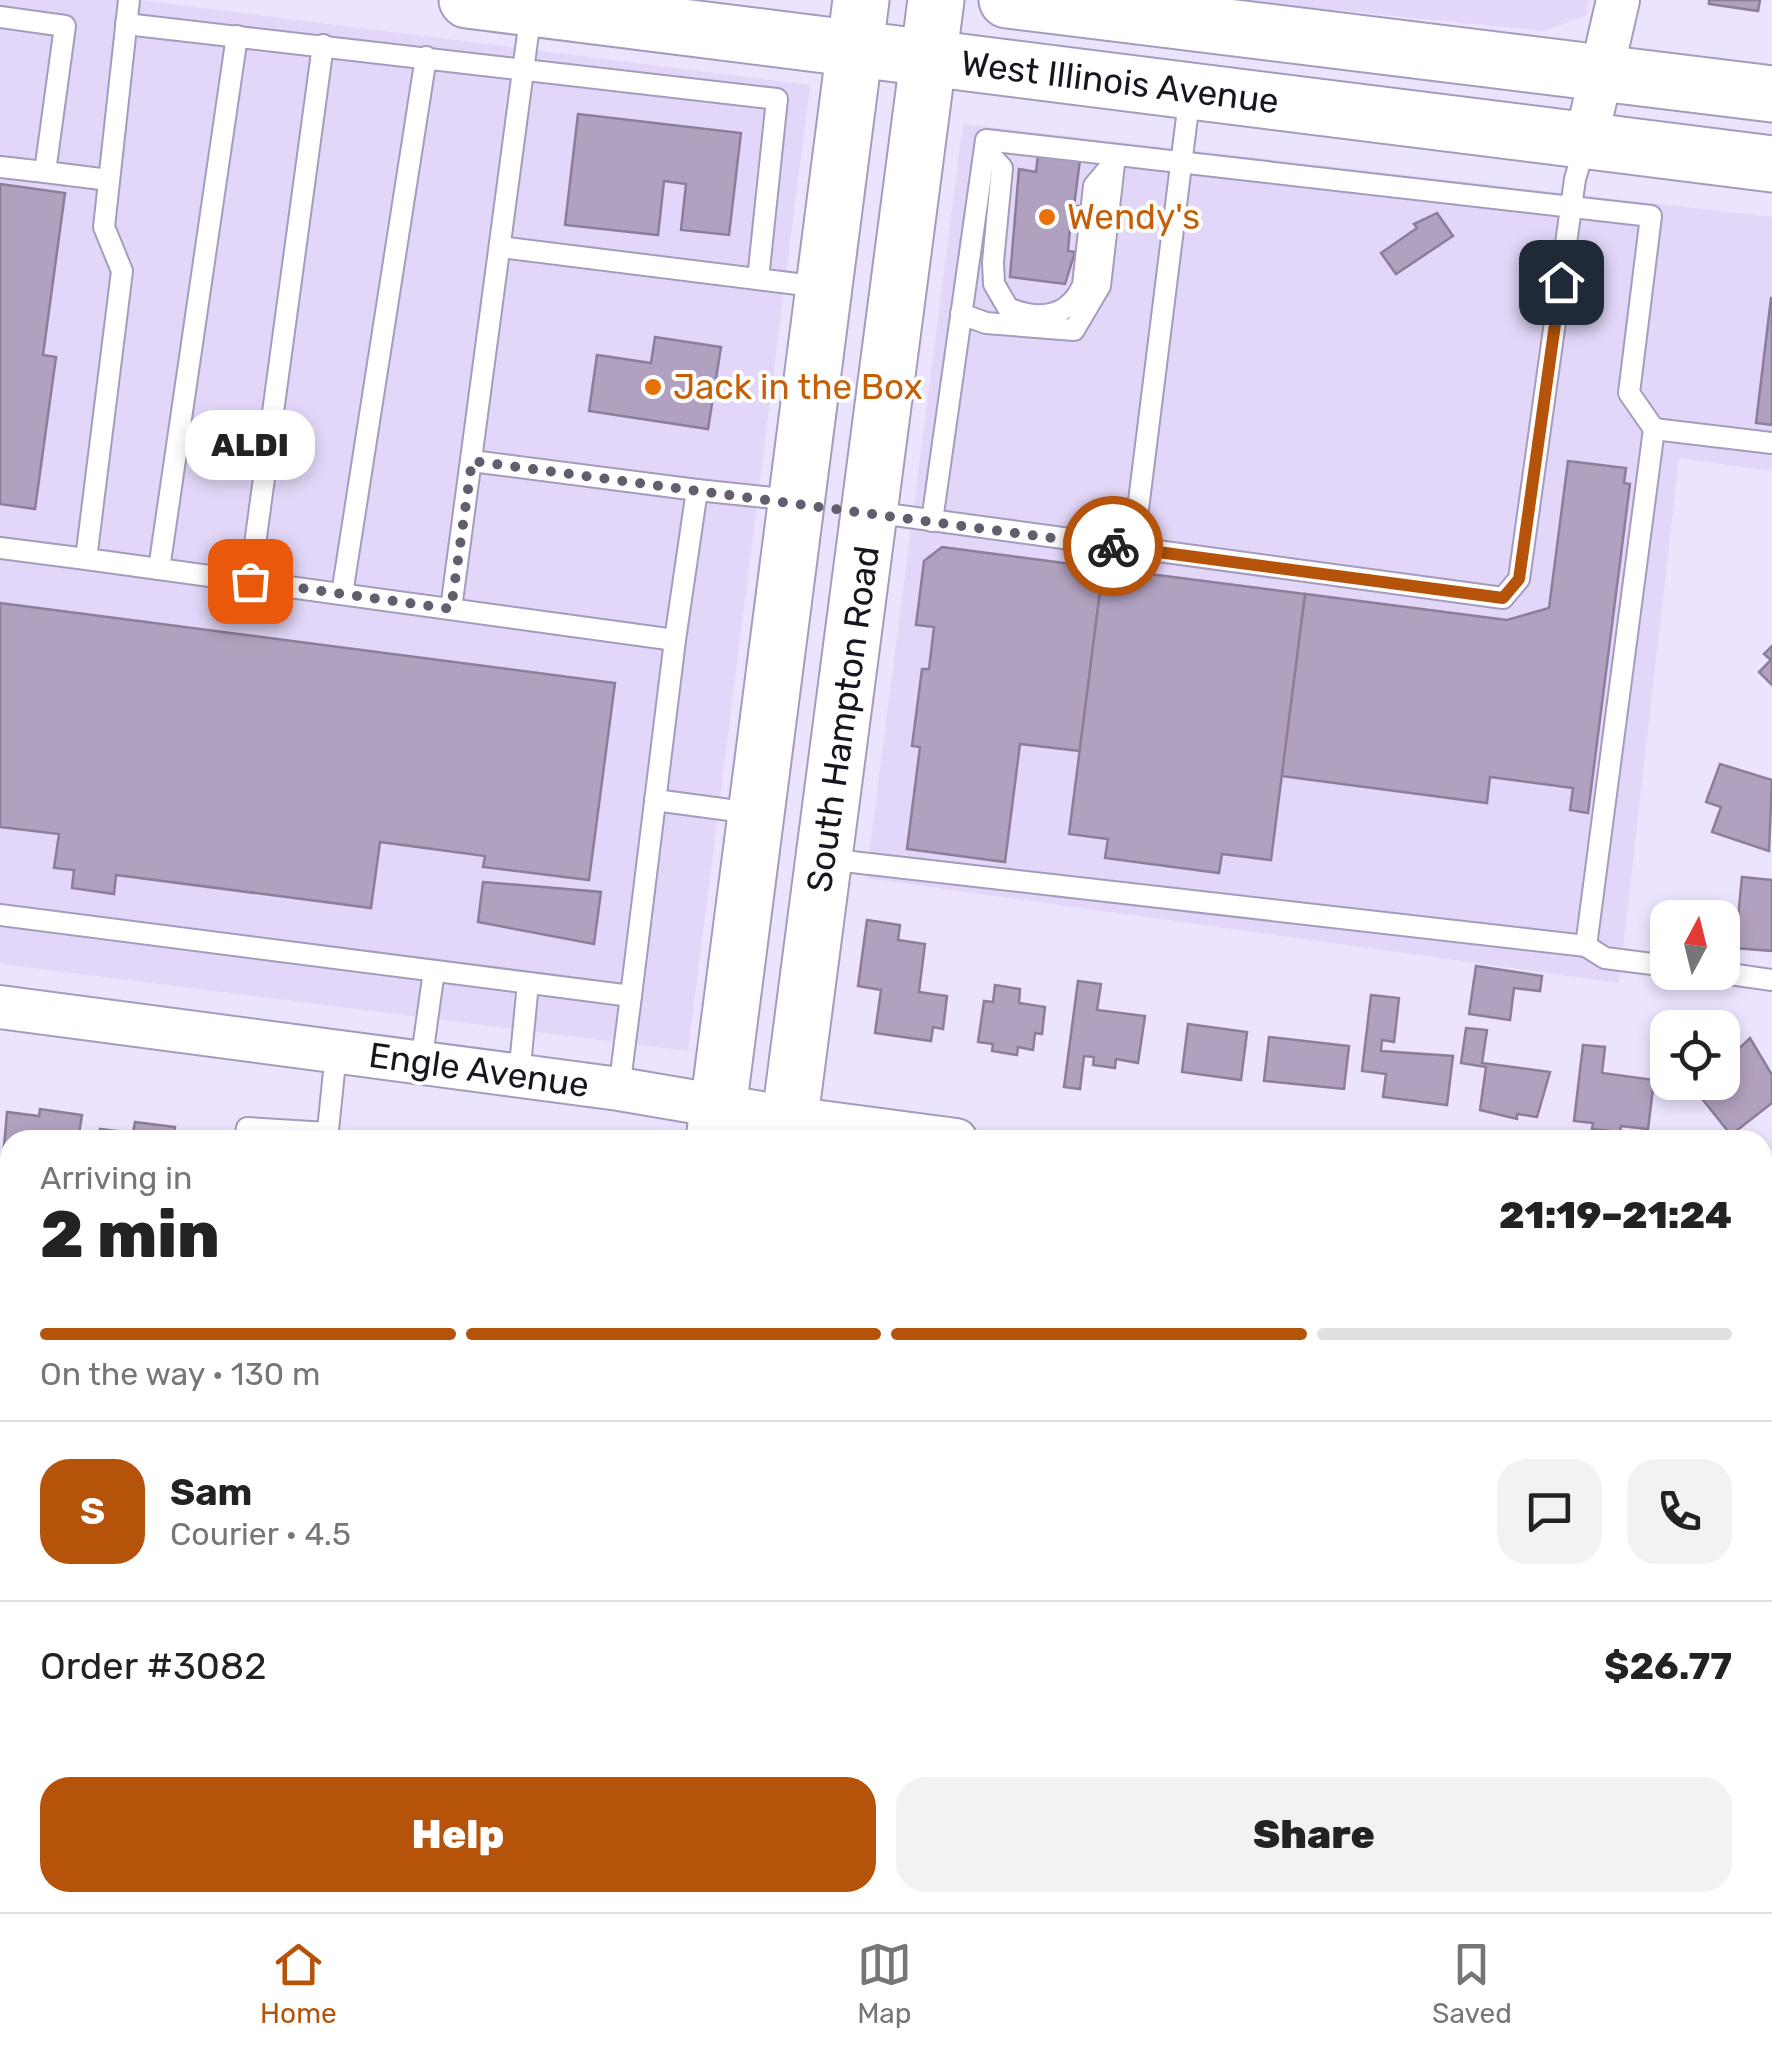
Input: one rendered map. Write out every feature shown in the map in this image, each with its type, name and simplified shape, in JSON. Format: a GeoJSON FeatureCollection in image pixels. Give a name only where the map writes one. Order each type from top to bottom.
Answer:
{"type":"FeatureCollection","features":[{"type":"Feature","properties":{"kind":"main road","name":"West Illinois Avenue"},"geometry":{"type":"LineString","coordinates":[[467,0],[531,8],[858,24],[928,58],[1772,164]]}},
{"type":"Feature","properties":{"kind":"main road","name":"South Hampton Road"},"geometry":{"type":"LineString","coordinates":[[788,1129],[936,0]]}},
{"type":"Feature","properties":{"kind":"main road","name":"West Illinois Avenue"},"geometry":{"type":"LineString","coordinates":[[1007,0],[1264,24],[1772,94]]}},
{"type":"Feature","properties":{"kind":"main road"},"geometry":{"type":"LineString","coordinates":[[716,1122],[858,24]]}},
{"type":"Feature","properties":{"kind":"main road"},"geometry":{"type":"LineString","coordinates":[[794,500],[870,512]]}},
{"type":"Feature","properties":{"kind":"street"},"geometry":{"type":"LineString","coordinates":[[1586,140],[1618,0]]}},
{"type":"Feature","properties":{"kind":"street","name":"Engle Avenue"},"geometry":{"type":"LineString","coordinates":[[0,1007],[620,1089],[716,1122],[788,1129]]}},
{"type":"Feature","properties":{"kind":"lane"},"geometry":{"type":"LineString","coordinates":[[86,558],[122,271],[104,227],[129,0]]}},
{"type":"Feature","properties":{"kind":"lane"},"geometry":{"type":"LineString","coordinates":[[451,609],[531,8]]}},
{"type":"Feature","properties":{"kind":"lane"},"geometry":{"type":"LineString","coordinates":[[0,17],[65,26],[44,172]]}},
{"type":"Feature","properties":{"kind":"lane"},"geometry":{"type":"LineString","coordinates":[[126,24],[777,99],[758,279]]}},
{"type":"Feature","properties":{"kind":"lane"},"geometry":{"type":"LineString","coordinates":[[159,569],[237,36]]}},
{"type":"Feature","properties":{"kind":"lane"},"geometry":{"type":"LineString","coordinates":[[250,581],[324,45]]}},
{"type":"Feature","properties":{"kind":"lane"},"geometry":{"type":"LineString","coordinates":[[342,594],[426,57]]}},
{"type":"Feature","properties":{"kind":"lane"},"geometry":{"type":"LineString","coordinates":[[1133,548],[1190,92]]}},
{"type":"Feature","properties":{"kind":"lane"},"geometry":{"type":"LineString","coordinates":[[870,512],[1503,598],[1519,579],[1572,207],[1586,140]]}},
{"type":"Feature","properties":{"kind":"lane"},"geometry":{"type":"LineString","coordinates":[[932,521],[986,144]]}},
{"type":"Feature","properties":{"kind":"lane"},"geometry":{"type":"LineString","coordinates":[[986,144],[1002,168],[994,284],[1008,308],[1038,316],[1052,316],[1077,299],[1086,262],[1094,186],[1115,157]]}},
{"type":"Feature","properties":{"kind":"lane"},"geometry":{"type":"LineString","coordinates":[[986,144],[1181,161],[1651,216],[1629,394],[1654,429],[1586,946]]}},
{"type":"Feature","properties":{"kind":"lane"},"geometry":{"type":"LineString","coordinates":[[961,314],[986,322],[1074,330],[1100,286],[1115,157]]}},
{"type":"Feature","properties":{"kind":"lane"},"geometry":{"type":"LineString","coordinates":[[0,167],[109,180]]}},
{"type":"Feature","properties":{"kind":"lane"},"geometry":{"type":"LineString","coordinates":[[500,248],[822,287]]}},
{"type":"Feature","properties":{"kind":"lane"},"geometry":{"type":"LineString","coordinates":[[1654,429],[1772,443]]}},
{"type":"Feature","properties":{"kind":"lane"},"geometry":{"type":"LineString","coordinates":[[472,461],[794,500]]}},
{"type":"Feature","properties":{"kind":"lane"},"geometry":{"type":"LineString","coordinates":[[620,1089],[697,490]]}},
{"type":"Feature","properties":{"kind":"lane"},"geometry":{"type":"LineString","coordinates":[[0,548],[675,640]]}},
{"type":"Feature","properties":{"kind":"lane"},"geometry":{"type":"LineString","coordinates":[[656,800],[754,814]]}},
{"type":"Feature","properties":{"kind":"lane"},"geometry":{"type":"LineString","coordinates":[[824,858],[1586,946],[1605,958],[1650,964]]}},
{"type":"Feature","properties":{"kind":"lane"},"geometry":{"type":"LineString","coordinates":[[0,915],[631,996]]}},
{"type":"Feature","properties":{"kind":"lane"},"geometry":{"type":"LineString","coordinates":[[421,1063],[434,971]]}},
{"type":"Feature","properties":{"kind":"lane"},"geometry":{"type":"LineString","coordinates":[[1740,975],[1772,980]]}},
{"type":"Feature","properties":{"kind":"lane"},"geometry":{"type":"LineString","coordinates":[[518,1076],[528,983]]}},
{"type":"Feature","properties":{"kind":"lane"},"geometry":{"type":"LineString","coordinates":[[329,1130],[336,1052]]}},
{"type":"Feature","properties":{"kind":"shaded area"},"geometry":{"type":"Polygon","coordinates":[[[0,0],[140,0],[810,85],[688,1051],[0,964],[0,0]]]}},
{"type":"Feature","properties":{"kind":"shaded area"},"geometry":{"type":"Polygon","coordinates":[[[1236,0],[1589,0],[1587,15],[1544,31],[1236,0]]]}},
{"type":"Feature","properties":{"kind":"shaded area"},"geometry":{"type":"Polygon","coordinates":[[[963,124],[1772,217],[1772,471],[1679,458],[1619,983],[866,878],[963,124]]]}},
{"type":"Feature","properties":{"kind":"building"},"geometry":{"type":"Polygon","coordinates":[[[1709,0],[1760,0],[1758,11],[1709,4],[1709,0]]]}},
{"type":"Feature","properties":{"kind":"building"},"geometry":{"type":"Polygon","coordinates":[[[578,114],[741,133],[729,235],[681,230],[686,184],[664,181],[658,235],[565,225],[578,114]]]}},
{"type":"Feature","properties":{"kind":"building","name":"Wendy's"},"geometry":{"type":"Polygon","coordinates":[[[1039,147],[1081,152],[1074,206],[1079,206],[1076,228],[1070,228],[1068,251],[1075,252],[1065,284],[1010,277],[1019,169],[1036,172],[1039,147]]]}},
{"type":"Feature","properties":{"kind":"building"},"geometry":{"type":"Polygon","coordinates":[[[0,184],[65,193],[43,355],[56,357],[35,509],[0,504],[0,184]]]}},
{"type":"Feature","properties":{"kind":"building"},"geometry":{"type":"Polygon","coordinates":[[[1437,213],[1453,236],[1396,274],[1381,253],[1417,228],[1414,224],[1437,213]]]}},
{"type":"Feature","properties":{"kind":"building"},"geometry":{"type":"Polygon","coordinates":[[[1772,298],[1772,425],[1756,423],[1772,298]]]}},
{"type":"Feature","properties":{"kind":"building","name":"Jack in the Box"},"geometry":{"type":"Polygon","coordinates":[[[655,337],[721,347],[708,429],[589,411],[597,355],[651,363],[655,337]]]}},
{"type":"Feature","properties":{"kind":"building"},"geometry":{"type":"Polygon","coordinates":[[[1568,461],[1626,468],[1624,483],[1630,484],[1588,813],[1570,810],[1573,788],[1490,777],[1487,803],[1281,776],[1305,594],[1507,620],[1549,608],[1568,461]]]}},
{"type":"Feature","properties":{"kind":"building"},"geometry":{"type":"Polygon","coordinates":[[[942,547],[1103,568],[1080,751],[1020,744],[1005,862],[907,849],[920,747],[912,746],[922,669],[929,669],[934,627],[916,625],[924,561],[942,547]]]}},
{"type":"Feature","properties":{"kind":"building"},"geometry":{"type":"Polygon","coordinates":[[[1103,568],[1305,594],[1271,860],[1222,854],[1219,873],[1105,858],[1108,839],[1069,834],[1103,568]]]}},
{"type":"Feature","properties":{"kind":"building"},"geometry":{"type":"Polygon","coordinates":[[[0,603],[615,683],[589,880],[483,867],[485,856],[380,842],[371,908],[116,875],[114,894],[72,888],[74,870],[54,868],[59,834],[0,827],[0,603]]]}},
{"type":"Feature","properties":{"kind":"building"},"geometry":{"type":"Polygon","coordinates":[[[1772,646],[1772,685],[1759,672],[1771,660],[1764,654],[1772,646]]]}},
{"type":"Feature","properties":{"kind":"building"},"geometry":{"type":"Polygon","coordinates":[[[1720,764],[1772,780],[1769,851],[1712,832],[1721,807],[1706,802],[1720,764]]]}},
{"type":"Feature","properties":{"kind":"building"},"geometry":{"type":"Polygon","coordinates":[[[1742,877],[1772,880],[1772,951],[1740,948],[1742,877]]]}},
{"type":"Feature","properties":{"kind":"building"},"geometry":{"type":"Polygon","coordinates":[[[483,882],[601,892],[594,944],[478,922],[483,882]]]}},
{"type":"Feature","properties":{"kind":"building"},"geometry":{"type":"Polygon","coordinates":[[[867,920],[900,925],[898,940],[925,944],[919,992],[947,996],[943,1029],[933,1027],[931,1041],[875,1033],[881,990],[858,986],[867,920]]]}},
{"type":"Feature","properties":{"kind":"building"},"geometry":{"type":"Polygon","coordinates":[[[1476,966],[1542,976],[1540,991],[1514,988],[1510,1020],[1469,1014],[1476,966]]]}},
{"type":"Feature","properties":{"kind":"building"},"geometry":{"type":"Polygon","coordinates":[[[1078,981],[1101,984],[1097,1010],[1145,1016],[1138,1063],[1116,1059],[1115,1068],[1093,1065],[1094,1057],[1084,1056],[1080,1089],[1064,1087],[1078,981]]]}},
{"type":"Feature","properties":{"kind":"building"},"geometry":{"type":"Polygon","coordinates":[[[995,985],[1020,989],[1019,1003],[1045,1007],[1042,1034],[1035,1033],[1033,1050],[1018,1047],[1017,1055],[992,1051],[993,1044],[978,1042],[984,1001],[993,1002],[995,985]]]}},
{"type":"Feature","properties":{"kind":"building"},"geometry":{"type":"Polygon","coordinates":[[[1371,995],[1399,998],[1394,1042],[1382,1040],[1381,1051],[1453,1056],[1447,1105],[1383,1097],[1386,1074],[1362,1071],[1371,995]]]}},
{"type":"Feature","properties":{"kind":"building"},"geometry":{"type":"Polygon","coordinates":[[[1188,1024],[1247,1032],[1241,1080],[1182,1072],[1188,1024]]]}},
{"type":"Feature","properties":{"kind":"building"},"geometry":{"type":"Polygon","coordinates":[[[1466,1028],[1487,1030],[1482,1063],[1550,1072],[1537,1117],[1517,1114],[1517,1119],[1480,1110],[1486,1067],[1461,1063],[1466,1028]]]}},
{"type":"Feature","properties":{"kind":"building"},"geometry":{"type":"Polygon","coordinates":[[[1269,1037],[1349,1046],[1344,1089],[1264,1081],[1269,1037]]]}},
{"type":"Feature","properties":{"kind":"building"},"geometry":{"type":"Polygon","coordinates":[[[1750,1038],[1772,1075],[1772,1103],[1737,1130],[1727,1130],[1703,1100],[1740,1100],[1740,1048],[1750,1038]]]}},
{"type":"Feature","properties":{"kind":"building"},"geometry":{"type":"Polygon","coordinates":[[[1583,1045],[1605,1047],[1602,1073],[1650,1079],[1648,1129],[1592,1129],[1593,1123],[1574,1121],[1583,1045]]]}},
{"type":"Feature","properties":{"kind":"building"},"geometry":{"type":"Polygon","coordinates":[[[40,1109],[82,1115],[80,1130],[5,1130],[7,1112],[39,1116],[40,1109]]]}},
{"type":"Feature","properties":{"kind":"building"},"geometry":{"type":"Polygon","coordinates":[[[135,1122],[175,1127],[175,1130],[134,1130],[135,1122]]]}},
{"type":"Feature","properties":{"kind":"way so far"},"geometry":{"type":"LineString","coordinates":[[250,581],[451,609],[472,461],[794,500],[1113,546]]}},
{"type":"Feature","properties":{"kind":"place","name":"Wendy's"},"geometry":{"type":"Point","coordinates":[1047,217]}},
{"type":"Feature","properties":{"kind":"place","name":"Jack in the Box"},"geometry":{"type":"Point","coordinates":[653,387]}},
{"type":"Feature","properties":{"kind":"place","name":"ALDI"},"geometry":{"type":"Point","coordinates":[250,581]}},
{"type":"Feature","properties":{"kind":"route"},"geometry":{"type":"LineString","coordinates":[[1113,546],[1503,598],[1519,579],[1561,282]]}}]}
